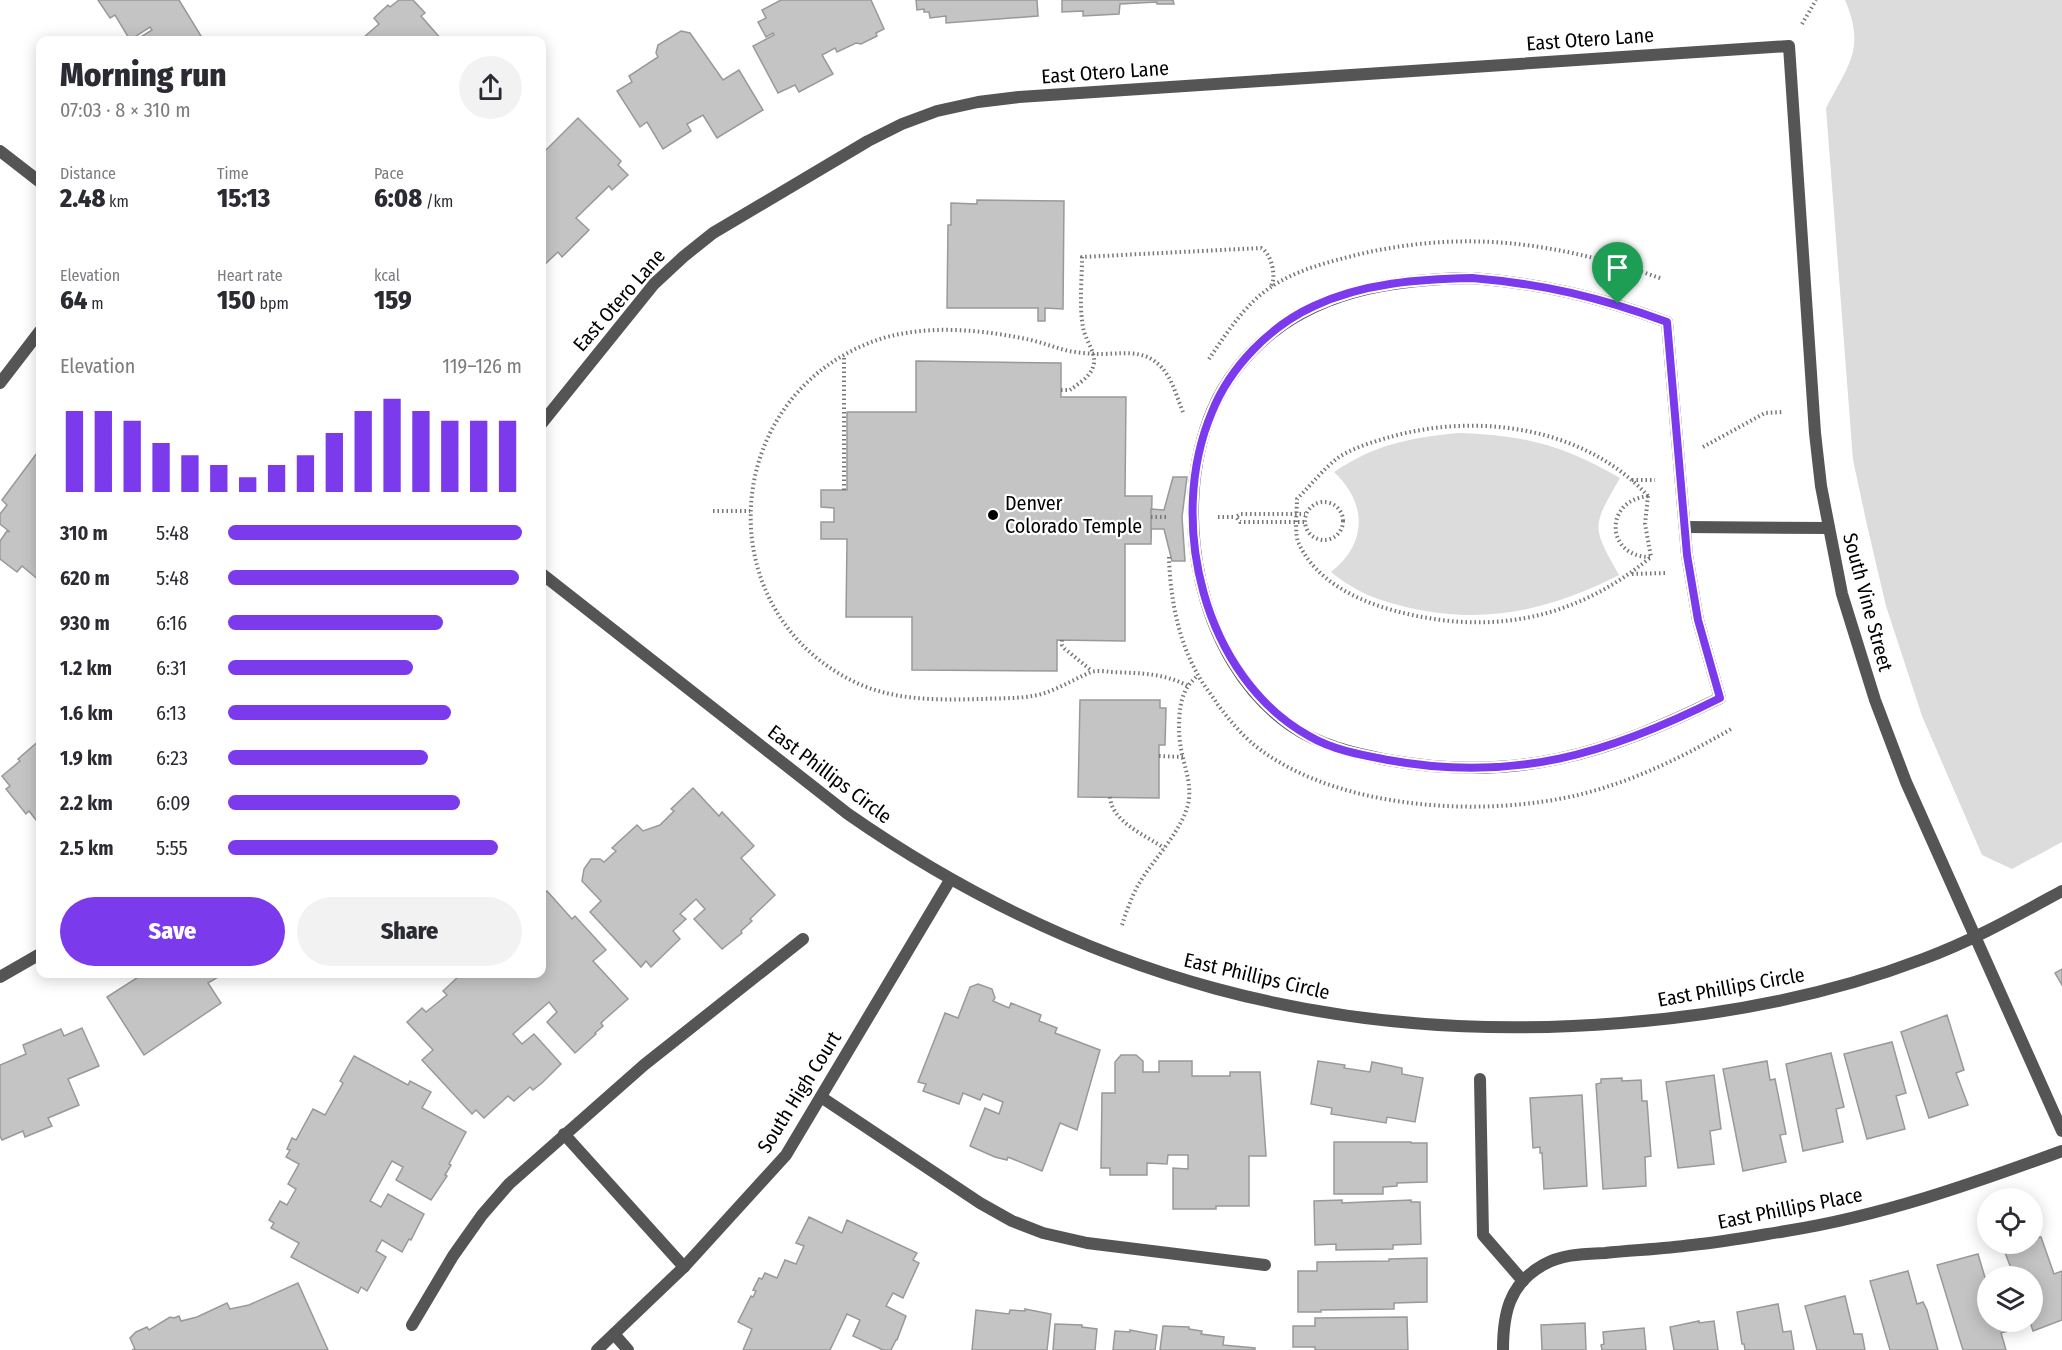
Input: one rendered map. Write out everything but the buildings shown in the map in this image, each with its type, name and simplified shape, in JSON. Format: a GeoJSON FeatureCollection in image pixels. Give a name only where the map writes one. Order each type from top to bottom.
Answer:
{"type":"FeatureCollection","features":[{"type":"Feature","properties":{"kind":"street","name":"East Otero Lane"},"geometry":{"type":"LineString","coordinates":[[546,418],[654,284],[698,245],[722,228],[868,141],[902,124],[937,111],[978,102],[1019,98],[1789,46]]}},
{"type":"Feature","properties":{"kind":"street","name":"South Vine Street"},"geometry":{"type":"LineString","coordinates":[[1789,46],[1815,433],[1828,528],[1842,594],[1875,700],[1906,782],[2062,1131]]}},
{"type":"Feature","properties":{"kind":"street"},"geometry":{"type":"LineString","coordinates":[[0,151],[36,179]]}},
{"type":"Feature","properties":{"kind":"street"},"geometry":{"type":"LineString","coordinates":[[1472,278],[1520,282],[1568,291],[1618,304],[1667,322],[1685,527],[1698,620],[1720,698],[1640,735],[1564,759],[1494,769],[1453,769],[1344,751],[1310,737],[1268,707],[1249,687],[1217,632],[1201,580],[1193,526],[1194,489],[1200,450],[1211,412],[1237,369],[1254,349],[1273,333],[1315,305],[1356,292],[1398,282],[1472,278]]}},
{"type":"Feature","properties":{"kind":"street"},"geometry":{"type":"LineString","coordinates":[[0,383],[36,336]]}},
{"type":"Feature","properties":{"kind":"street"},"geometry":{"type":"LineString","coordinates":[[1685,527],[1828,528]]}},
{"type":"Feature","properties":{"kind":"street","name":"East Phillips Circle"},"geometry":{"type":"LineString","coordinates":[[546,577],[848,814],[898,849],[950,880],[1010,912],[1071,940],[1195,984],[1257,1000],[1384,1022],[1454,1027],[1525,1028],[1670,1019],[1745,1008],[1819,992],[1872,977],[1976,938],[2062,891]]}},
{"type":"Feature","properties":{"kind":"street","name":"South High Court"},"geometry":{"type":"LineString","coordinates":[[597,1350],[684,1267],[786,1155],[950,880]]}},
{"type":"Feature","properties":{"kind":"street"},"geometry":{"type":"LineString","coordinates":[[412,1324],[453,1256],[482,1215],[509,1184],[644,1065],[803,939]]}},
{"type":"Feature","properties":{"kind":"street"},"geometry":{"type":"LineString","coordinates":[[0,977],[36,956]]}},
{"type":"Feature","properties":{"kind":"street"},"geometry":{"type":"LineString","coordinates":[[1480,1079],[1483,1235],[1523,1281],[1507,1304],[1503,1328],[1503,1350]]}},
{"type":"Feature","properties":{"kind":"street"},"geometry":{"type":"LineString","coordinates":[[821,1097],[980,1203],[1012,1221],[1043,1233],[1087,1243],[1265,1265]]}},
{"type":"Feature","properties":{"kind":"street"},"geometry":{"type":"LineString","coordinates":[[564,1134],[684,1267]]}},
{"type":"Feature","properties":{"kind":"street","name":"East Phillips Place"},"geometry":{"type":"LineString","coordinates":[[1523,1281],[1543,1265],[1563,1256],[1692,1245],[1789,1231],[1861,1216],[1978,1182],[2062,1151]]}},
{"type":"Feature","properties":{"kind":"street"},"geometry":{"type":"LineString","coordinates":[[614,1334],[628,1350]]}},
{"type":"Feature","properties":{"kind":"path"},"geometry":{"type":"LineString","coordinates":[[1061,390],[1070,390],[1092,371],[1094,364],[1093,354],[1084,335],[1082,319],[1082,257],[1256,248],[1265,250],[1269,256],[1273,284],[1258,297],[1226,334],[1205,368]]}},
{"type":"Feature","properties":{"kind":"path"},"geometry":{"type":"LineString","coordinates":[[1183,412],[1169,377],[1160,365],[1135,352],[1093,354],[1005,335],[933,331],[891,336],[870,342],[844,355],[800,389],[780,414],[759,456],[752,483],[750,511],[753,550],[759,574],[768,597],[781,618],[796,638],[814,655],[834,670],[860,684],[887,694],[914,699],[1019,698],[1059,688],[1092,671],[1147,674],[1178,680],[1188,686]]}},
{"type":"Feature","properties":{"kind":"path"},"geometry":{"type":"LineString","coordinates":[[844,355],[844,490]]}},
{"type":"Feature","properties":{"kind":"path"},"geometry":{"type":"LineString","coordinates":[[1180,420],[1187,403]]}},
{"type":"Feature","properties":{"kind":"path"},"geometry":{"type":"LineString","coordinates":[[1632,480],[1660,480],[1694,452],[1765,413],[1783,412]]}},
{"type":"Feature","properties":{"kind":"path"},"geometry":{"type":"LineString","coordinates":[[1648,496],[1632,480],[1603,459],[1554,438],[1501,427],[1470,425],[1440,427],[1387,438],[1357,447],[1339,457],[1297,499],[1297,522],[1298,542],[1326,578],[1342,590],[1375,605],[1410,615],[1446,621],[1502,622],[1533,617],[1603,592],[1631,574],[1651,557]]}},
{"type":"Feature","properties":{"kind":"path"},"geometry":{"type":"LineString","coordinates":[[1648,496],[1644,524],[1651,557]]}},
{"type":"Feature","properties":{"kind":"path"},"geometry":{"type":"LineString","coordinates":[[1648,496],[1636,497],[1626,503],[1618,513],[1615,524],[1621,546],[1640,557],[1651,557]]}},
{"type":"Feature","properties":{"kind":"path"},"geometry":{"type":"LineString","coordinates":[[1330,502],[1341,512],[1343,526],[1338,534],[1324,541],[1311,536],[1304,522],[1305,514],[1315,503],[1330,502]]}},
{"type":"Feature","properties":{"kind":"path"},"geometry":{"type":"LineString","coordinates":[[1168,527],[1169,507]]}},
{"type":"Feature","properties":{"kind":"path"},"geometry":{"type":"LineString","coordinates":[[713,511],[750,511]]}},
{"type":"Feature","properties":{"kind":"path"},"geometry":{"type":"LineString","coordinates":[[1304,522],[1240,522],[1236,518],[1240,514],[1305,514]]}},
{"type":"Feature","properties":{"kind":"path"},"geometry":{"type":"LineString","coordinates":[[1169,548],[1170,580],[1176,615],[1185,646],[1198,675],[1231,722],[1245,738],[1282,764],[1343,789],[1413,803],[1494,806],[1537,802],[1579,794],[1657,769],[1731,729]]}},
{"type":"Feature","properties":{"kind":"path"},"geometry":{"type":"LineString","coordinates":[[1631,574],[1690,572]]}},
{"type":"Feature","properties":{"kind":"path"},"geometry":{"type":"LineString","coordinates":[[1062,640],[1062,645],[1092,671]]}},
{"type":"Feature","properties":{"kind":"path"},"geometry":{"type":"LineString","coordinates":[[1122,925],[1140,882],[1182,819],[1189,799],[1189,781],[1179,738],[1183,695],[1198,675]]}},
{"type":"Feature","properties":{"kind":"path"},"geometry":{"type":"LineString","coordinates":[[1159,756],[1183,757]]}},
{"type":"Feature","properties":{"kind":"path"},"geometry":{"type":"LineString","coordinates":[[1110,797],[1110,806],[1119,817],[1164,848]]}},
{"type":"Feature","properties":{"kind":"shaded area"},"geometry":{"type":"Polygon","coordinates":[[[1845,0],[2062,0],[2062,842],[2012,869],[1982,855],[1922,716],[1886,606],[1853,460],[1826,108],[1852,56],[1854,32],[1845,0]]]}},
{"type":"Feature","properties":{"kind":"shaded area"},"geometry":{"type":"Polygon","coordinates":[[[1458,433],[1503,436],[1542,444],[1580,457],[1620,478],[1604,507],[1598,526],[1603,546],[1619,575],[1543,605],[1517,611],[1465,615],[1438,613],[1387,602],[1359,591],[1331,572],[1352,548],[1359,523],[1353,497],[1334,472],[1349,462],[1393,444],[1458,433]]]}},
{"type":"Feature","properties":{"kind":"place","name":"Denver Colorado Temple"},"geometry":{"type":"Point","coordinates":[993,515]}},
{"type":"Feature","properties":{"kind":"route"},"geometry":{"type":"LineString","coordinates":[[1472,278],[1520,282],[1618,304],[1667,322],[1687,555],[1698,620],[1720,698],[1640,735],[1598,749],[1564,759],[1494,769],[1453,769],[1344,751],[1310,737],[1268,707],[1249,687],[1217,632],[1205,597],[1197,562],[1193,526],[1194,489],[1200,450],[1211,412],[1223,389],[1254,349],[1293,318],[1315,305],[1398,282],[1472,278]]}}]}
